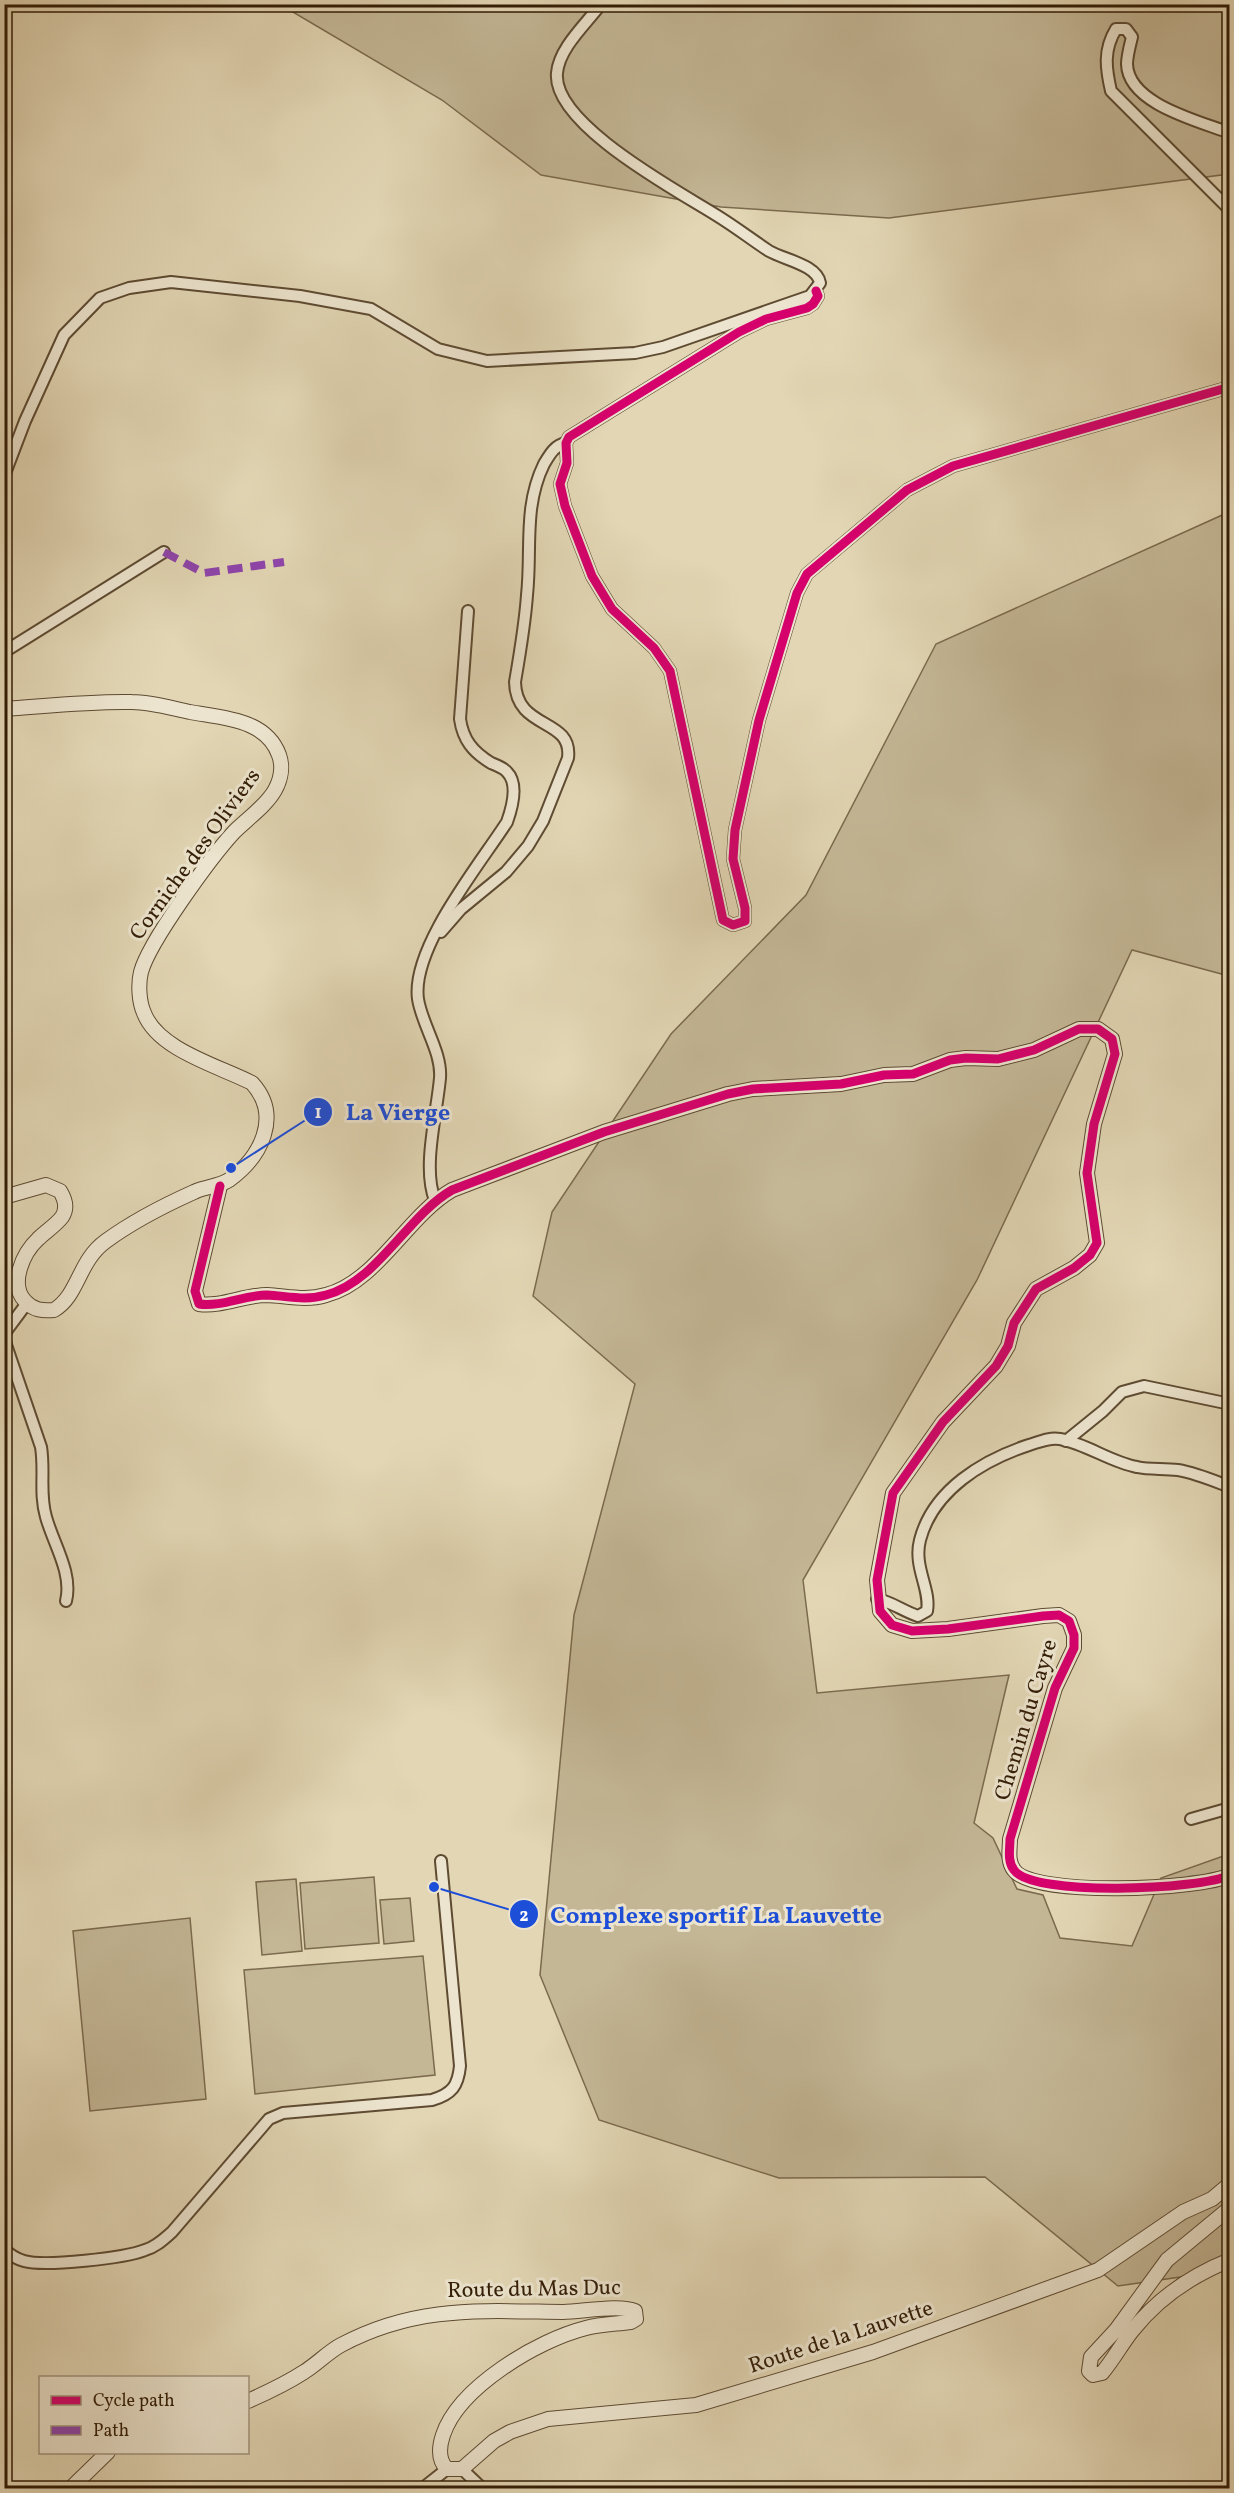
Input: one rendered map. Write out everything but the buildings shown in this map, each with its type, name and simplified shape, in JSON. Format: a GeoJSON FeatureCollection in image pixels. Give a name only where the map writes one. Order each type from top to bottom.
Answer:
{"type":"FeatureCollection","features":[{"type":"Feature","properties":{"kind":"street"},"geometry":{"type":"LineString","coordinates":[[4,476],[64,335],[100,298],[129,288],[171,282],[300,296],[370,309],[438,349],[487,361],[634,352],[663,347],[715,331],[769,309],[803,300],[816,291],[820,283],[815,272],[768,250],[744,232],[618,154],[569,109],[561,95],[557,73],[569,45],[601,4]]}},
{"type":"Feature","properties":{"kind":"street"},"geometry":{"type":"LineString","coordinates":[[1230,133],[1164,108],[1135,88],[1127,65],[1132,37],[1126,29],[1116,29],[1109,40],[1105,65],[1111,91],[1230,210]]}},
{"type":"Feature","properties":{"kind":"street"},"geometry":{"type":"LineString","coordinates":[[816,291],[818,296],[813,304],[766,319],[739,332],[569,437],[566,443],[568,457],[560,484],[565,506],[592,576],[612,609],[654,648],[670,671],[723,920],[733,925],[745,921],[745,908],[733,860],[735,830],[759,720],[797,593],[807,574],[907,490],[953,466],[1230,387]]}},
{"type":"Feature","properties":{"kind":"street"},"geometry":{"type":"LineString","coordinates":[[434,936],[445,930],[461,909],[507,872],[528,846],[543,821],[568,758],[570,747],[564,736],[522,708],[515,693],[528,592],[528,519],[531,497],[548,457],[558,445],[566,443]]}},
{"type":"Feature","properties":{"kind":"street"},"geometry":{"type":"LineString","coordinates":[[4,652],[164,552]]}},
{"type":"Feature","properties":{"kind":"street"},"geometry":{"type":"LineString","coordinates":[[435,1200],[429,1181],[440,1074],[417,997],[421,968],[434,936],[507,822],[514,806],[511,778],[507,771],[477,754],[462,735],[459,719],[468,611]]}},
{"type":"Feature","properties":{"kind":"street","name":"Corniche des Oliviers"},"geometry":{"type":"LineString","coordinates":[[4,709],[135,702],[250,724],[270,737],[276,747],[281,769],[274,792],[232,834],[184,900],[149,953],[140,979],[143,1012],[172,1046],[252,1083],[262,1093],[267,1106],[268,1118],[257,1149],[240,1171],[220,1186]]}},
{"type":"Feature","properties":{"kind":"street"},"geometry":{"type":"LineString","coordinates":[[4,1197],[46,1185],[60,1191],[64,1199],[65,1208],[62,1217],[35,1241],[17,1278],[18,1293],[35,1309],[44,1311],[63,1305],[69,1298],[83,1265],[106,1241],[191,1193],[220,1186],[195,1291],[199,1304],[210,1305],[265,1295],[304,1299],[327,1295],[362,1276],[435,1200],[452,1190],[604,1132],[728,1094],[753,1089],[841,1084],[884,1075],[913,1074],[950,1060],[989,1059],[1017,1055],[1051,1044],[1079,1029],[1098,1029],[1112,1039],[1115,1054],[1094,1124],[1087,1173],[1097,1244],[1090,1255],[1074,1268],[1036,1289],[1014,1323],[1008,1346],[996,1366],[943,1422],[893,1493],[877,1580],[877,1599],[890,1602],[903,1611],[918,1616],[927,1611],[928,1601],[919,1573],[920,1541],[933,1510],[956,1484],[988,1461],[1048,1439],[1066,1442],[1118,1463],[1138,1468],[1198,1474],[1230,1487]]}},
{"type":"Feature","properties":{"kind":"street"},"geometry":{"type":"LineString","coordinates":[[4,1334],[27,1303]]}},
{"type":"Feature","properties":{"kind":"street"},"geometry":{"type":"LineString","coordinates":[[4,1340],[41,1447],[44,1466],[41,1495],[45,1515],[68,1580],[66,1601]]}},
{"type":"Feature","properties":{"kind":"street"},"geometry":{"type":"LineString","coordinates":[[1066,1442],[1122,1392],[1144,1386],[1230,1404]]}},
{"type":"Feature","properties":{"kind":"street","name":"Chemin du Cayre"},"geometry":{"type":"LineString","coordinates":[[877,1599],[880,1611],[892,1625],[912,1631],[948,1629],[1059,1615],[1069,1621],[1074,1635],[1074,1648],[1055,1688],[1010,1839],[1009,1857],[1013,1870],[1023,1878],[1039,1883],[1128,1890],[1188,1885],[1230,1875]]}},
{"type":"Feature","properties":{"kind":"street"},"geometry":{"type":"LineString","coordinates":[[1191,1819],[1230,1808]]}},
{"type":"Feature","properties":{"kind":"street"},"geometry":{"type":"LineString","coordinates":[[4,2249],[15,2257],[34,2262],[88,2259],[146,2250],[163,2241],[172,2232],[270,2119],[283,2113],[432,2100],[452,2091],[458,2084],[460,2066],[441,1860]]}},
{"type":"Feature","properties":{"kind":"street","name":"Route de la Lauvette"},"geometry":{"type":"LineString","coordinates":[[462,2469],[494,2441],[530,2424],[566,2417],[696,2405],[873,2352],[966,2320],[1098,2270],[1175,2217],[1212,2199],[1230,2184]]}},
{"type":"Feature","properties":{"kind":"street"},"geometry":{"type":"LineString","coordinates":[[1230,2208],[1167,2260],[1116,2330],[1091,2357],[1089,2371],[1094,2374],[1102,2373],[1144,2317],[1175,2289],[1198,2273],[1230,2260]]}},
{"type":"Feature","properties":{"kind":"street","name":"Route du Mas Duc"},"geometry":{"type":"LineString","coordinates":[[249,2400],[304,2373],[340,2345],[398,2321],[434,2313],[630,2309],[636,2315],[631,2322],[586,2328],[527,2350],[475,2391],[458,2406],[442,2438],[440,2456],[442,2464],[447,2469]]}},
{"type":"Feature","properties":{"kind":"street"},"geometry":{"type":"LineString","coordinates":[[70,2488],[106,2454]]}},
{"type":"Feature","properties":{"kind":"street"},"geometry":{"type":"LineString","coordinates":[[423,2488],[447,2469],[462,2469],[482,2488]]}},
{"type":"Feature","properties":{"kind":"shaded area"},"geometry":{"type":"Polygon","coordinates":[[[281,5],[1229,5],[1229,174],[889,218],[721,207],[541,175],[442,100],[281,5]]]}},
{"type":"Feature","properties":{"kind":"shaded area"},"geometry":{"type":"Polygon","coordinates":[[[1229,512],[1229,976],[1132,950],[977,1280],[803,1580],[817,1693],[1009,1675],[974,1823],[993,1838],[1017,1889],[1043,1895],[1060,1938],[1132,1946],[1161,1878],[1229,1854],[1229,2270],[1118,2286],[985,2177],[779,2178],[599,2120],[540,1975],[574,1615],[635,1384],[533,1296],[552,1212],[671,1034],[806,895],[936,644],[1229,512]]]}},
{"type":"Feature","properties":{"kind":"shaded area"},"geometry":{"type":"Polygon","coordinates":[[[374,1877],[379,1943],[305,1949],[300,1883],[374,1877]]]}},
{"type":"Feature","properties":{"kind":"shaded area"},"geometry":{"type":"Polygon","coordinates":[[[296,1879],[302,1951],[262,1955],[256,1882],[296,1879]]]}},
{"type":"Feature","properties":{"kind":"shaded area"},"geometry":{"type":"Polygon","coordinates":[[[410,1898],[414,1941],[384,1944],[380,1900],[410,1898]]]}},
{"type":"Feature","properties":{"kind":"shaded area"},"geometry":{"type":"Polygon","coordinates":[[[190,1918],[206,2099],[90,2111],[73,1931],[190,1918]]]}},
{"type":"Feature","properties":{"kind":"shaded area"},"geometry":{"type":"Polygon","coordinates":[[[423,1956],[435,2075],[255,2094],[244,1970],[423,1956]]]}},
{"type":"Feature","properties":{"kind":"marked path"},"geometry":{"type":"LineString","coordinates":[[164,552],[204,573],[284,562]]}},
{"type":"Feature","properties":{"kind":"cycle path"},"geometry":{"type":"LineString","coordinates":[[816,291],[818,296],[807,308],[766,319],[739,332],[569,437],[566,443],[567,463],[560,484],[565,506],[592,576],[612,609],[654,648],[670,671],[723,920],[733,925],[745,921],[745,908],[733,859],[735,830],[759,720],[797,593],[807,574],[907,490],[953,466],[1230,387]]}},
{"type":"Feature","properties":{"kind":"cycle path"},"geometry":{"type":"LineString","coordinates":[[220,1186],[195,1291],[199,1304],[216,1304],[267,1295],[319,1297],[344,1288],[361,1277],[420,1216],[452,1190],[604,1132],[728,1094],[753,1089],[841,1084],[884,1075],[913,1074],[950,1060],[998,1059],[1034,1050],[1079,1029],[1098,1029],[1112,1039],[1115,1054],[1094,1124],[1087,1173],[1097,1243],[1090,1255],[1074,1268],[1036,1289],[1014,1323],[1008,1346],[996,1366],[943,1422],[893,1493],[877,1580],[880,1611],[892,1625],[912,1631],[948,1629],[1043,1616],[1059,1615],[1069,1621],[1074,1635],[1074,1648],[1055,1688],[1010,1839],[1010,1859],[1014,1870],[1028,1879],[1052,1884],[1118,1888],[1186,1884],[1230,1875]]}},
{"type":"Feature","properties":{"kind":"place","name":"La Vierge"},"geometry":{"type":"Point","coordinates":[231,1168]}},
{"type":"Feature","properties":{"kind":"place","name":"Complexe sportif La Lauvette"},"geometry":{"type":"Point","coordinates":[434,1887]}}]}
